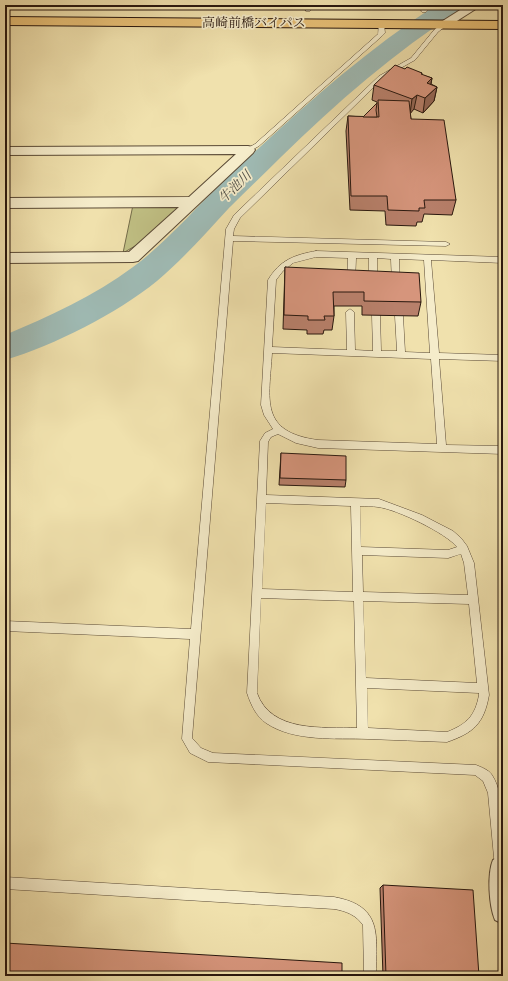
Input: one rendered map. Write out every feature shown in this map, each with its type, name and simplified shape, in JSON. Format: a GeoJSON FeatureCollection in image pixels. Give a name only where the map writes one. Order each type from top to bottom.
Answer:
{"type":"FeatureCollection","features":[{"type":"Feature","properties":{"kind":"highway","name":"高崎前橋バイパス"},"geometry":{"type":"LineString","coordinates":[[303,8],[323,10]]}},
{"type":"Feature","properties":{"kind":"highway","name":"高崎前橋バイパス"},"geometry":{"type":"LineString","coordinates":[[5,21],[381,24],[407,17],[427,8],[488,11]]}},
{"type":"Feature","properties":{"kind":"highway","name":"高崎前橋バイパス"},"geometry":{"type":"LineString","coordinates":[[5,10],[232,10]]}},
{"type":"Feature","properties":{"kind":"highway","name":"高崎前橋バイパス"},"geometry":{"type":"LineString","coordinates":[[407,17],[440,24],[503,25]]}},
{"type":"Feature","properties":{"kind":"street"},"geometry":{"type":"LineString","coordinates":[[440,24],[466,9]]}},
{"type":"Feature","properties":{"kind":"street"},"geometry":{"type":"LineString","coordinates":[[5,151],[248,150]]}},
{"type":"Feature","properties":{"kind":"street"},"geometry":{"type":"LineString","coordinates":[[5,258],[133,257],[248,150]]}},
{"type":"Feature","properties":{"kind":"street"},"geometry":{"type":"LineString","coordinates":[[5,203],[193,202]]}},
{"type":"Feature","properties":{"kind":"street"},"geometry":{"type":"LineString","coordinates":[[502,868],[503,912]]}},
{"type":"Feature","properties":{"kind":"lane"},"geometry":{"type":"LineString","coordinates":[[248,150],[257,145],[380,35],[382,33],[381,24]]}},
{"type":"Feature","properties":{"kind":"lane"},"geometry":{"type":"LineString","coordinates":[[440,24],[418,54],[408,62],[382,77],[243,211],[233,223],[229,238],[186,732],[189,744],[196,752],[213,758],[476,770],[487,777],[494,792],[502,868]]}},
{"type":"Feature","properties":{"kind":"lane"},"geometry":{"type":"LineString","coordinates":[[229,238],[446,244]]}},
{"type":"Feature","properties":{"kind":"lane"},"geometry":{"type":"LineString","coordinates":[[503,260],[316,254],[290,261],[275,273],[272,280],[265,405],[268,418],[278,430],[293,439],[306,443],[503,450]]}},
{"type":"Feature","properties":{"kind":"lane"},"geometry":{"type":"LineString","coordinates":[[351,285],[352,255]]}},
{"type":"Feature","properties":{"kind":"lane"},"geometry":{"type":"LineString","coordinates":[[373,256],[373,286]]}},
{"type":"Feature","properties":{"kind":"lane"},"geometry":{"type":"LineString","coordinates":[[395,256],[397,286]]}},
{"type":"Feature","properties":{"kind":"lane"},"geometry":{"type":"LineString","coordinates":[[427,257],[442,448]]}},
{"type":"Feature","properties":{"kind":"lane"},"geometry":{"type":"LineString","coordinates":[[350,312],[351,352]]}},
{"type":"Feature","properties":{"kind":"lane"},"geometry":{"type":"LineString","coordinates":[[376,315],[377,354]]}},
{"type":"Feature","properties":{"kind":"lane"},"geometry":{"type":"LineString","coordinates":[[399,316],[401,355]]}},
{"type":"Feature","properties":{"kind":"lane"},"geometry":{"type":"LineString","coordinates":[[267,350],[503,358]]}},
{"type":"Feature","properties":{"kind":"lane"},"geometry":{"type":"LineString","coordinates":[[261,499],[379,503],[394,508],[450,534],[464,549],[469,563],[484,695],[480,714],[467,728],[457,734],[447,737],[312,731],[290,728],[275,723],[260,712],[254,702],[252,693],[261,499],[264,441],[268,435],[278,430]]}},
{"type":"Feature","properties":{"kind":"lane"},"geometry":{"type":"LineString","coordinates":[[355,502],[363,734]]}},
{"type":"Feature","properties":{"kind":"lane"},"geometry":{"type":"LineString","coordinates":[[357,551],[448,554],[464,549]]}},
{"type":"Feature","properties":{"kind":"lane"},"geometry":{"type":"LineString","coordinates":[[257,593],[473,600]]}},
{"type":"Feature","properties":{"kind":"lane"},"geometry":{"type":"LineString","coordinates":[[5,626],[194,634]]}},
{"type":"Feature","properties":{"kind":"lane"},"geometry":{"type":"LineString","coordinates":[[362,683],[483,688]]}},
{"type":"Feature","properties":{"kind":"lane"},"geometry":{"type":"LineString","coordinates":[[5,883],[326,902],[349,905],[369,924],[370,976]]}},
{"type":"Feature","properties":{"kind":"green space"},"geometry":{"type":"Polygon","coordinates":[[[180,204],[182,207],[147,239],[123,253],[133,205],[180,204]]]}},
{"type":"Feature","properties":{"kind":"building"},"geometry":{"type":"Polygon","coordinates":[[[395,65],[405,69],[407,67],[432,78],[427,83],[437,87],[425,98],[417,95],[412,99],[374,85],[395,65]]]}},
{"type":"Feature","properties":{"kind":"building"},"geometry":{"type":"Polygon","coordinates":[[[378,100],[409,101],[411,119],[444,120],[456,200],[424,200],[425,208],[419,208],[419,211],[388,210],[387,196],[351,196],[348,116],[379,117],[378,100]]]}},
{"type":"Feature","properties":{"kind":"building"},"geometry":{"type":"Polygon","coordinates":[[[377,103],[377,117],[363,117],[377,103]]]}},
{"type":"Feature","properties":{"kind":"building"},"geometry":{"type":"Polygon","coordinates":[[[285,267],[419,273],[421,302],[364,301],[364,292],[333,292],[334,316],[324,316],[325,320],[308,320],[308,316],[284,315],[285,267]]]}},
{"type":"Feature","properties":{"kind":"building"},"geometry":{"type":"Polygon","coordinates":[[[281,453],[346,456],[346,480],[280,478],[281,453]]]}},
{"type":"Feature","properties":{"kind":"building"},"geometry":{"type":"Polygon","coordinates":[[[383,885],[473,890],[479,976],[386,976],[383,885]]]}},
{"type":"Feature","properties":{"kind":"building"},"geometry":{"type":"Polygon","coordinates":[[[5,943],[342,963],[342,976],[5,976],[5,943]]]}},
{"type":"Feature","properties":{"kind":"waterway","name":"牛池川"},"geometry":{"type":"LineString","coordinates":[[5,348],[54,327],[86,311],[116,294],[145,274],[171,251],[232,189],[336,92],[402,39],[452,5]]}}]}
